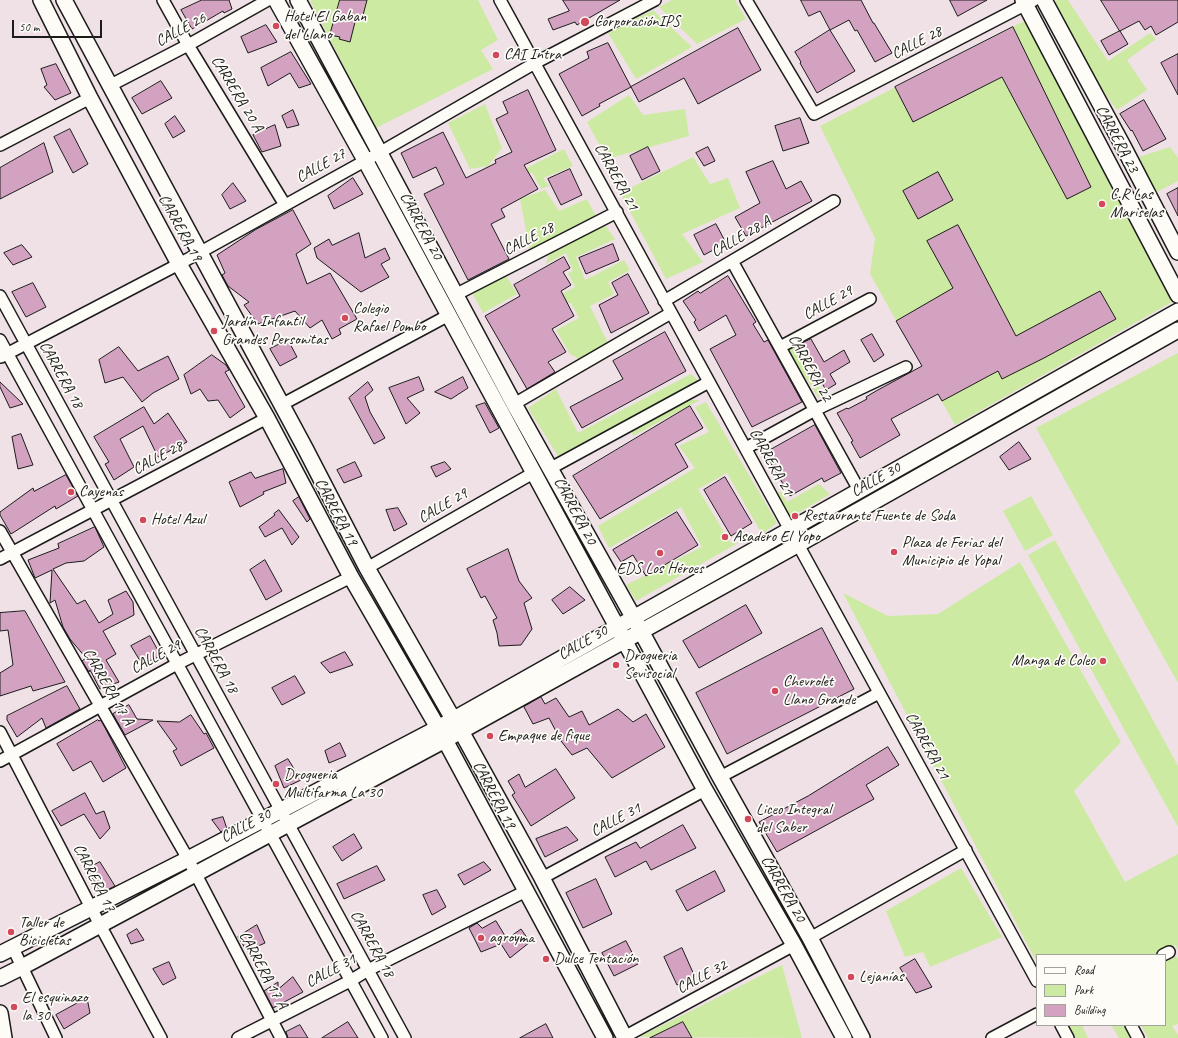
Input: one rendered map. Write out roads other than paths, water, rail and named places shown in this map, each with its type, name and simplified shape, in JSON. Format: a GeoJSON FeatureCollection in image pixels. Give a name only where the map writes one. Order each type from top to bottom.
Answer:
{"type":"FeatureCollection","features":[{"type":"Feature","properties":{"kind":"main road","name":"CARRERA 19"},"geometry":{"type":"LineString","coordinates":[[41,0],[90,98],[179,264],[267,418],[351,577],[441,734],[605,1038]]}},
{"type":"Feature","properties":{"kind":"main road","name":"CARRERA 19"},"geometry":{"type":"LineString","coordinates":[[64,0],[367,568],[542,878],[625,1037]]}},
{"type":"Feature","properties":{"kind":"main road","name":"CARRERA 20"},"geometry":{"type":"LineString","coordinates":[[276,0],[535,472],[705,790],[794,945],[844,1038]]}},
{"type":"Feature","properties":{"kind":"main road","name":"CARRERA 20"},"geometry":{"type":"LineString","coordinates":[[298,0],[514,404],[551,468],[810,938],[862,1038]]}},
{"type":"Feature","properties":{"kind":"main road","name":"CARRERA 23"},"geometry":{"type":"LineString","coordinates":[[1044,0],[1123,146],[1178,252]]}},
{"type":"Feature","properties":{"kind":"main road","name":"CARRERA 23"},"geometry":{"type":"LineString","coordinates":[[1028,2],[1178,295]]}},
{"type":"Feature","properties":{"kind":"main road","name":"CALLE 30"},"geometry":{"type":"LineString","coordinates":[[0,978],[270,834],[457,725],[617,627],[1178,311]]}},
{"type":"Feature","properties":{"kind":"main road","name":"CALLE 30"},"geometry":{"type":"LineString","coordinates":[[457,725],[624,641],[1178,330]]}},
{"type":"Feature","properties":{"kind":"main road","name":"CALLE 30"},"geometry":{"type":"LineString","coordinates":[[6,951],[188,859],[280,810],[441,734]]}},
{"type":"Feature","properties":{"kind":"main road"},"geometry":{"type":"LineString","coordinates":[[0,1013],[4,1038]]}},
{"type":"Feature","properties":{"kind":"street","name":"CARRERA 20 A"},"geometry":{"type":"LineString","coordinates":[[162,0],[285,204]]}},
{"type":"Feature","properties":{"kind":"street","name":"CALLE 26"},"geometry":{"type":"LineString","coordinates":[[109,86],[188,45],[268,0]]}},
{"type":"Feature","properties":{"kind":"street","name":"CARRERA 21"},"geometry":{"type":"LineString","coordinates":[[500,0],[1036,979]]}},
{"type":"Feature","properties":{"kind":"street","name":"CALLE 28"},"geometry":{"type":"LineString","coordinates":[[746,0],[814,114],[1028,2]]}},
{"type":"Feature","properties":{"kind":"street","name":"CALLE 27"},"geometry":{"type":"LineString","coordinates":[[3,355],[179,264],[379,153],[535,62],[649,1]]}},
{"type":"Feature","properties":{"kind":"street"},"geometry":{"type":"LineString","coordinates":[[0,145],[90,98]]}},
{"type":"Feature","properties":{"kind":"street","name":"CALLE 28 A"},"geometry":{"type":"LineString","coordinates":[[664,301],[834,201]]}},
{"type":"Feature","properties":{"kind":"street","name":"CALLE 28"},"geometry":{"type":"LineString","coordinates":[[455,295],[617,212]]}},
{"type":"Feature","properties":{"kind":"street","name":"CARRERA 22"},"geometry":{"type":"LineString","coordinates":[[732,261],[859,490]]}},
{"type":"Feature","properties":{"kind":"street","name":"CARRERA 18"},"geometry":{"type":"LineString","coordinates":[[0,296],[405,1038]]}},
{"type":"Feature","properties":{"kind":"street","name":"CALLE 29"},"geometry":{"type":"LineString","coordinates":[[780,347],[870,299]]}},
{"type":"Feature","properties":{"kind":"street"},"geometry":{"type":"LineString","coordinates":[[514,404],[671,313]]}},
{"type":"Feature","properties":{"kind":"street"},"geometry":{"type":"LineString","coordinates":[[281,405],[449,315]]}},
{"type":"Feature","properties":{"kind":"street"},"geometry":{"type":"LineString","coordinates":[[0,340],[3,355],[93,510],[382,1038]]}},
{"type":"Feature","properties":{"kind":"street"},"geometry":{"type":"LineString","coordinates":[[746,448],[815,410],[906,367]]}},
{"type":"Feature","properties":{"kind":"street"},"geometry":{"type":"LineString","coordinates":[[551,468],[709,382]]}},
{"type":"Feature","properties":{"kind":"street","name":"CALLE 28"},"geometry":{"type":"LineString","coordinates":[[0,559],[267,418]]}},
{"type":"Feature","properties":{"kind":"street","name":"CALLE 29"},"geometry":{"type":"LineString","coordinates":[[367,568],[535,472]]}},
{"type":"Feature","properties":{"kind":"street","name":"CARRERA 17 A"},"geometry":{"type":"LineString","coordinates":[[0,530],[188,859],[281,1038]]}},
{"type":"Feature","properties":{"kind":"street","name":"CALLE 29"},"geometry":{"type":"LineString","coordinates":[[0,760],[195,654],[351,577]]}},
{"type":"Feature","properties":{"kind":"street"},"geometry":{"type":"LineString","coordinates":[[720,777],[880,693]]}},
{"type":"Feature","properties":{"kind":"street","name":"CARRERA 17"},"geometry":{"type":"LineString","coordinates":[[0,732],[100,925],[161,1038]]}},
{"type":"Feature","properties":{"kind":"street","name":"CALLE 31"},"geometry":{"type":"LineString","coordinates":[[542,878],[705,790]]}},
{"type":"Feature","properties":{"kind":"street"},"geometry":{"type":"LineString","coordinates":[[810,938],[966,850]]}},
{"type":"Feature","properties":{"kind":"street","name":"CALLE 31"},"geometry":{"type":"LineString","coordinates":[[238,1038],[368,970],[526,891]]}},
{"type":"Feature","properties":{"kind":"street","name":"CALLE 32"},"geometry":{"type":"LineString","coordinates":[[625,1037],[794,945]]}},
{"type":"Feature","properties":{"kind":"street"},"geometry":{"type":"LineString","coordinates":[[6,951],[22,967],[56,1038]]}},
{"type":"Feature","properties":{"kind":"street"},"geometry":{"type":"LineString","coordinates":[[992,1038],[1036,1015]]}},
{"type":"Feature","properties":{"kind":"street"},"geometry":{"type":"LineString","coordinates":[[1062,1026],[1068,1038]]}},
{"type":"Feature","properties":{"kind":"street"},"geometry":{"type":"LineString","coordinates":[[1132,1026],[1138,1038]]}},
{"type":"Feature","properties":{"kind":"place","name":"CorporaciónIPS"},"geometry":{"type":"Point","coordinates":[585,22]}},
{"type":"Feature","properties":{"kind":"place","name":"Hotel El Gaban del Llano"},"geometry":{"type":"Point","coordinates":[276,26]}},
{"type":"Feature","properties":{"kind":"place","name":"CAI Intra"},"geometry":{"type":"Point","coordinates":[496,55]}},
{"type":"Feature","properties":{"kind":"place","name":"C.R Las Mariselas"},"geometry":{"type":"Point","coordinates":[1102,204]}},
{"type":"Feature","properties":{"kind":"place","name":"Colegio Rafael Pombo"},"geometry":{"type":"Point","coordinates":[345,318]}},
{"type":"Feature","properties":{"kind":"place","name":"Jardín Infantil Grandes Personitas"},"geometry":{"type":"Point","coordinates":[214,331]}},
{"type":"Feature","properties":{"kind":"place","name":"Cayenas"},"geometry":{"type":"Point","coordinates":[71,492]}},
{"type":"Feature","properties":{"kind":"place","name":"Restaurante Fuente de Soda"},"geometry":{"type":"Point","coordinates":[795,516]}},
{"type":"Feature","properties":{"kind":"place","name":"Hotel Azul"},"geometry":{"type":"Point","coordinates":[143,520]}},
{"type":"Feature","properties":{"kind":"place","name":"Asadero El Yopo"},"geometry":{"type":"Point","coordinates":[725,537]}},
{"type":"Feature","properties":{"kind":"place","name":"Plaza de Ferias del Municipio de Yopal"},"geometry":{"type":"Point","coordinates":[894,552]}},
{"type":"Feature","properties":{"kind":"place","name":"EDS Los Héroes"},"geometry":{"type":"Point","coordinates":[660,553]}},
{"type":"Feature","properties":{"kind":"place","name":"Manga de Coleo"},"geometry":{"type":"Point","coordinates":[1103,661]}},
{"type":"Feature","properties":{"kind":"place","name":"Drogueria Sevisocial"},"geometry":{"type":"Point","coordinates":[616,665]}},
{"type":"Feature","properties":{"kind":"place","name":"Chevrolet Llano Grande"},"geometry":{"type":"Point","coordinates":[775,691]}},
{"type":"Feature","properties":{"kind":"place","name":"Empaque de fique"},"geometry":{"type":"Point","coordinates":[490,736]}},
{"type":"Feature","properties":{"kind":"place","name":"Drogueria Multifarma La 30"},"geometry":{"type":"Point","coordinates":[276,784]}},
{"type":"Feature","properties":{"kind":"place","name":"Liceo Integral del Saber"},"geometry":{"type":"Point","coordinates":[748,819]}},
{"type":"Feature","properties":{"kind":"place","name":"Taller de Bicicletas"},"geometry":{"type":"Point","coordinates":[11,932]}},
{"type":"Feature","properties":{"kind":"place","name":"agroyma"},"geometry":{"type":"Point","coordinates":[481,938]}},
{"type":"Feature","properties":{"kind":"place","name":"Dulce Tentación"},"geometry":{"type":"Point","coordinates":[546,959]}},
{"type":"Feature","properties":{"kind":"place","name":"Lejanías"},"geometry":{"type":"Point","coordinates":[851,977]}},
{"type":"Feature","properties":{"kind":"place","name":"El esquinazo la 30"},"geometry":{"type":"Point","coordinates":[14,1007]}}]}
